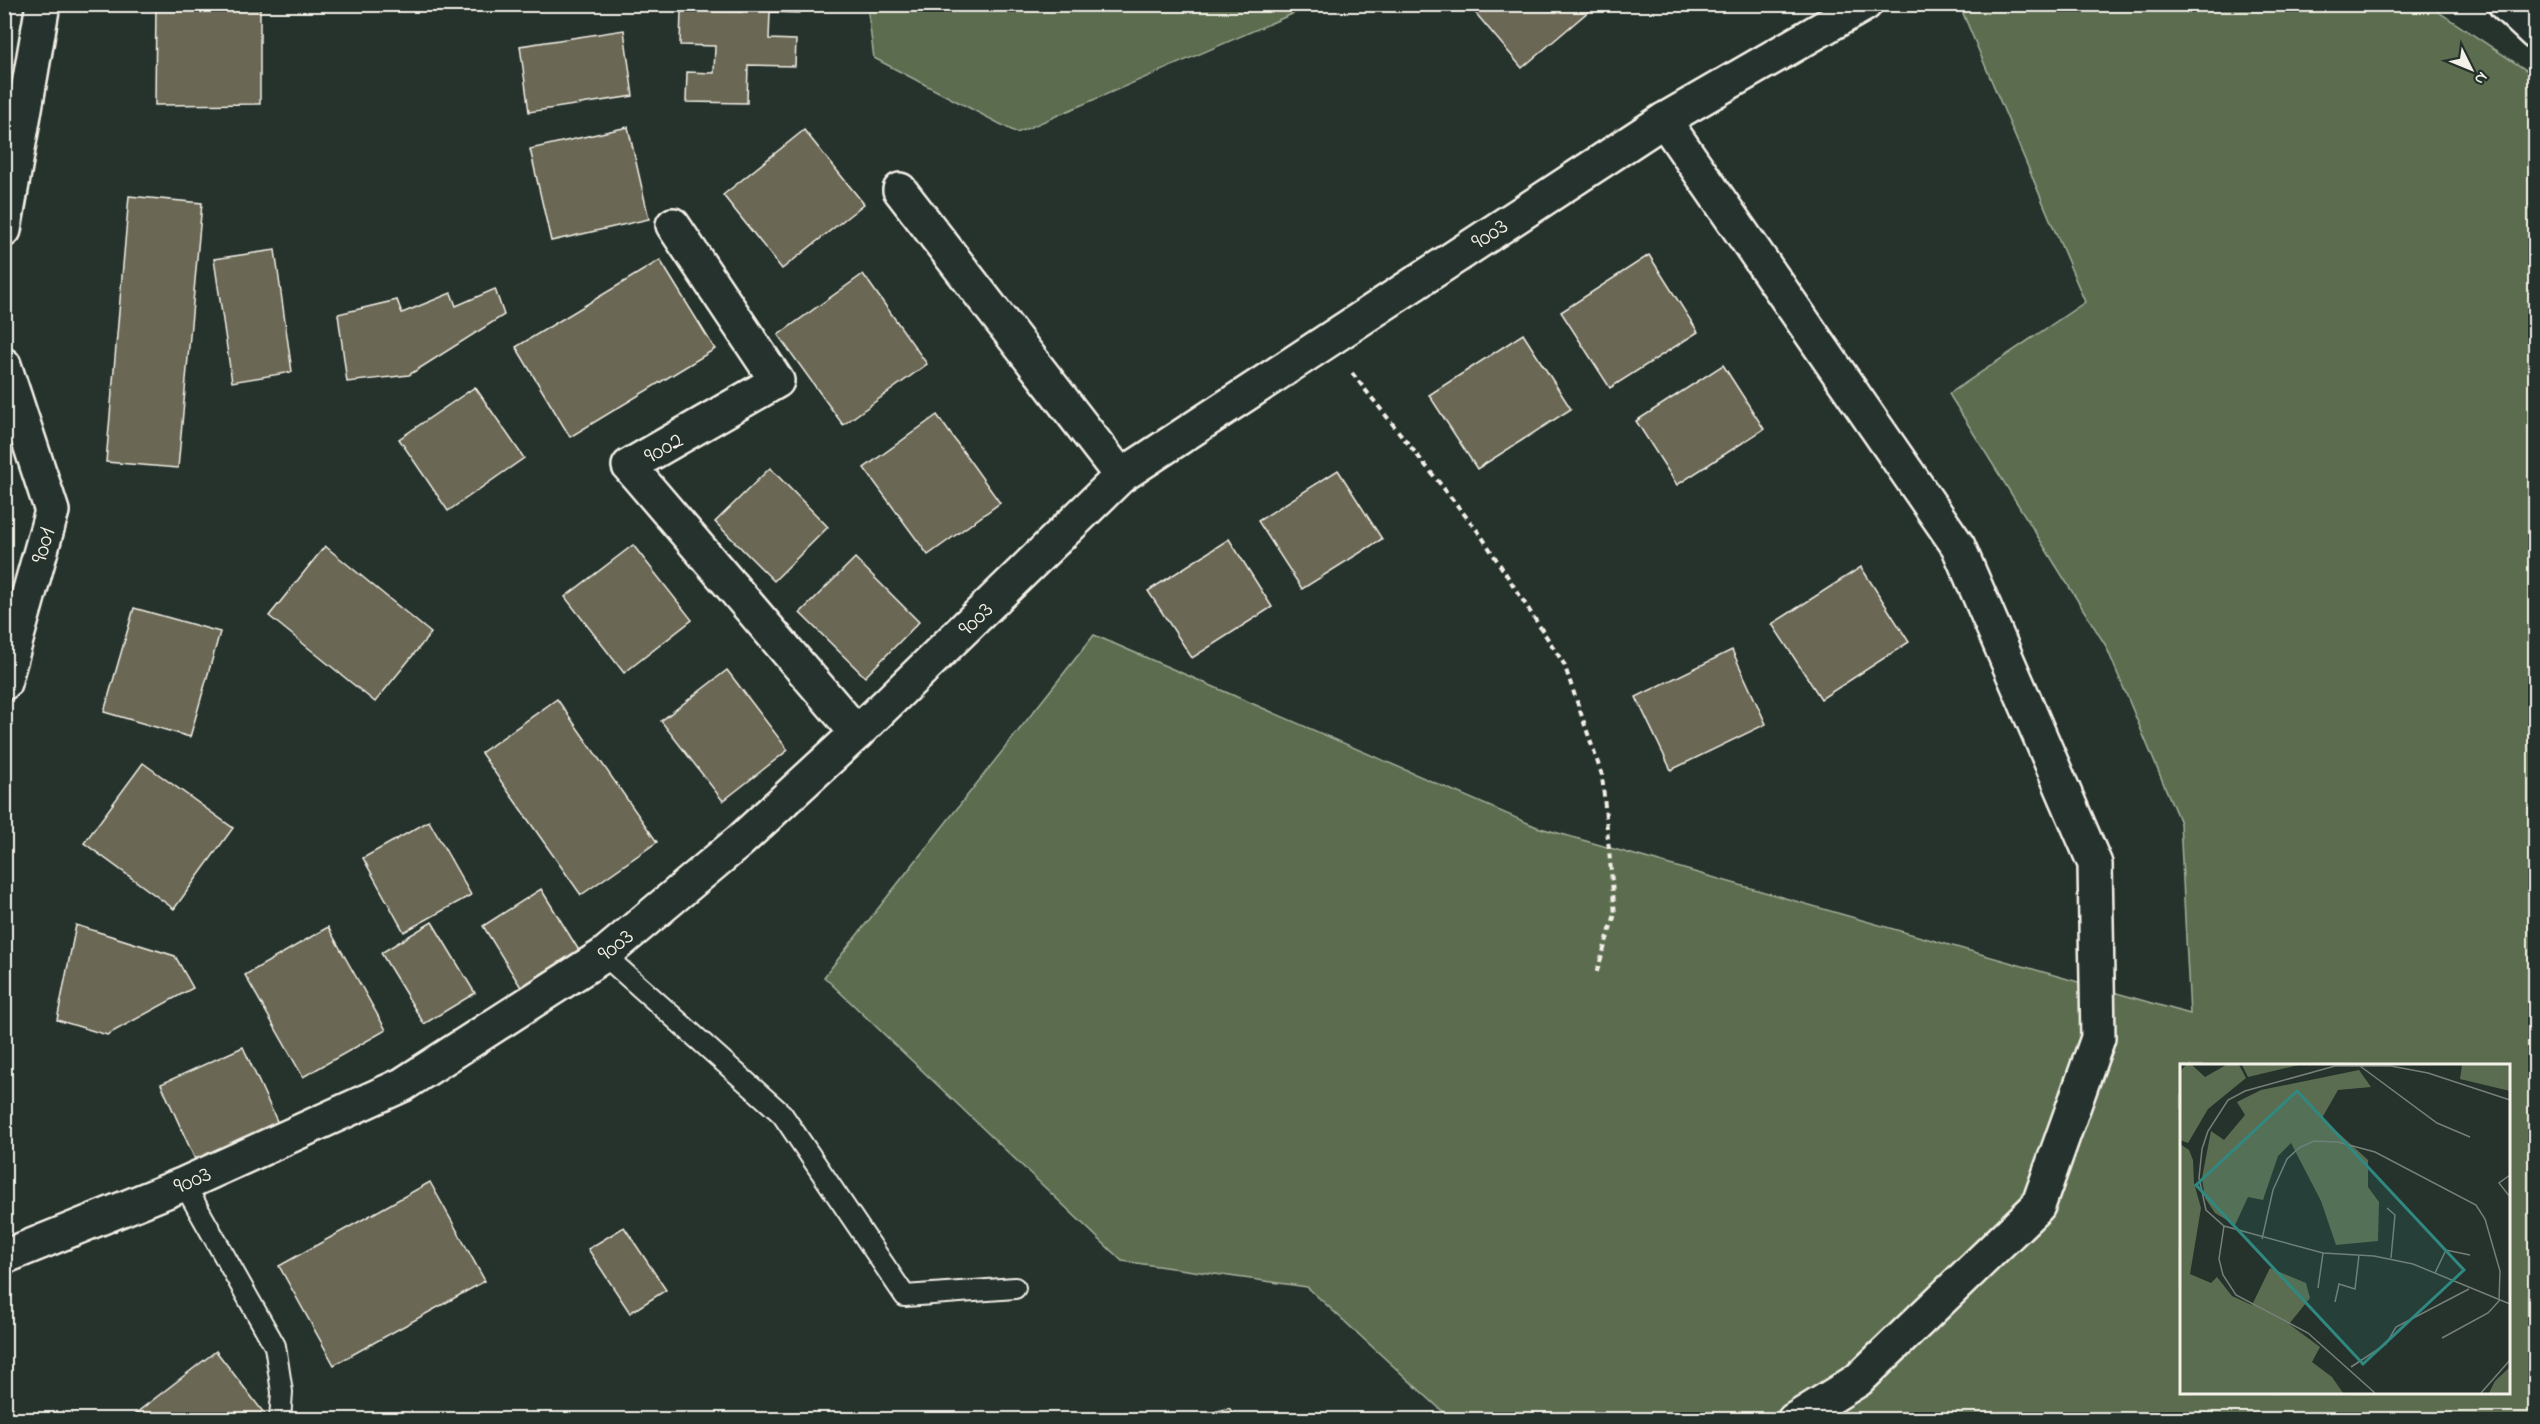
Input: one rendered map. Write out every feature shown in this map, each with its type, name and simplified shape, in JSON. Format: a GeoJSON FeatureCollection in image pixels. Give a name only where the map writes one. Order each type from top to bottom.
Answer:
{"type":"FeatureCollection","features":[{"type":"Feature","properties":{"kind":"street"},"geometry":{"type":"LineString","coordinates":[[4,230],[43,4]]}},
{"type":"Feature","properties":{"kind":"street","name":"9003"},"geometry":{"type":"LineString","coordinates":[[4,1257],[184,1184],[402,1085],[604,955],[740,841],[857,733],[1121,476],[1326,339],[1664,120],[1865,4]]}},
{"type":"Feature","properties":{"kind":"street"},"geometry":{"type":"LineString","coordinates":[[2505,4],[2535,33]]}},
{"type":"Feature","properties":{"kind":"street"},"geometry":{"type":"LineString","coordinates":[[1664,120],[1958,546],[2095,864],[2098,1038],[2038,1206],[1858,1380],[1794,1419]]}},
{"type":"Feature","properties":{"kind":"street"},"geometry":{"type":"LineString","coordinates":[[900,190],[1121,476]]}},
{"type":"Feature","properties":{"kind":"street","name":"9002"},"geometry":{"type":"LineString","coordinates":[[673,225],[777,381],[629,466],[857,733]]}},
{"type":"Feature","properties":{"kind":"street","name":"9001"},"geometry":{"type":"LineString","coordinates":[[4,365],[52,511],[4,683]]}},
{"type":"Feature","properties":{"kind":"lane"},"geometry":{"type":"LineString","coordinates":[[604,955],[782,1114],[905,1296],[1015,1288]]}},
{"type":"Feature","properties":{"kind":"lane"},"geometry":{"type":"LineString","coordinates":[[184,1184],[275,1346],[282,1392],[280,1419]]}},
{"type":"Feature","properties":{"kind":"path"},"geometry":{"type":"LineString","coordinates":[[1326,339],[1480,534],[1564,664],[1602,775],[1615,914],[1596,974]]}},
{"type":"Feature","properties":{"kind":"green space"},"geometry":{"type":"Polygon","coordinates":[[[867,4],[1313,5],[1017,133],[874,58],[867,4]]]}},
{"type":"Feature","properties":{"kind":"green space"},"geometry":{"type":"Polygon","coordinates":[[[1983,4],[2428,5],[2535,76],[2535,1419],[1451,1419],[1307,1287],[1122,1261],[824,977],[1094,635],[1537,827],[2190,1014],[2180,823],[2106,646],[1949,394],[2085,302],[1962,11],[1983,4]]]}},
{"type":"Feature","properties":{"kind":"building"},"geometry":{"type":"Polygon","coordinates":[[[156,4],[260,4],[260,104],[155,105],[156,4]]]}},
{"type":"Feature","properties":{"kind":"building"},"geometry":{"type":"Polygon","coordinates":[[[742,4],[799,4],[799,13],[770,12],[769,39],[796,40],[795,66],[748,65],[747,103],[686,102],[687,72],[714,73],[715,46],[680,45],[681,11],[742,12],[742,4]]]}},
{"type":"Feature","properties":{"kind":"building"},"geometry":{"type":"Polygon","coordinates":[[[1468,4],[1597,4],[1522,68],[1468,4]]]}},
{"type":"Feature","properties":{"kind":"building"},"geometry":{"type":"Polygon","coordinates":[[[624,30],[633,96],[529,112],[520,46],[624,30]]]}},
{"type":"Feature","properties":{"kind":"building"},"geometry":{"type":"Polygon","coordinates":[[[628,127],[649,219],[551,241],[530,149],[628,127]]]}},
{"type":"Feature","properties":{"kind":"building"},"geometry":{"type":"Polygon","coordinates":[[[804,130],[864,204],[782,269],[723,195],[804,130]]]}},
{"type":"Feature","properties":{"kind":"building"},"geometry":{"type":"Polygon","coordinates":[[[129,196],[202,203],[178,468],[106,462],[129,196]]]}},
{"type":"Feature","properties":{"kind":"building"},"geometry":{"type":"Polygon","coordinates":[[[275,250],[292,372],[232,382],[214,259],[275,250]]]}},
{"type":"Feature","properties":{"kind":"building"},"geometry":{"type":"Polygon","coordinates":[[[1649,255],[1698,332],[1610,388],[1561,312],[1649,255]]]}},
{"type":"Feature","properties":{"kind":"building"},"geometry":{"type":"Polygon","coordinates":[[[660,260],[715,349],[570,437],[516,347],[660,260]]]}},
{"type":"Feature","properties":{"kind":"building"},"geometry":{"type":"Polygon","coordinates":[[[863,274],[927,364],[843,425],[778,335],[863,274]]]}},
{"type":"Feature","properties":{"kind":"building"},"geometry":{"type":"Polygon","coordinates":[[[495,289],[504,315],[409,375],[347,382],[338,314],[397,300],[402,313],[451,293],[456,306],[495,289]]]}},
{"type":"Feature","properties":{"kind":"building"},"geometry":{"type":"Polygon","coordinates":[[[1523,334],[1571,409],[1477,469],[1429,395],[1523,334]]]}},
{"type":"Feature","properties":{"kind":"building"},"geometry":{"type":"Polygon","coordinates":[[[1723,365],[1764,429],[1677,485],[1636,421],[1723,365]]]}},
{"type":"Feature","properties":{"kind":"building"},"geometry":{"type":"Polygon","coordinates":[[[475,387],[524,458],[448,511],[399,439],[475,387]]]}},
{"type":"Feature","properties":{"kind":"building"},"geometry":{"type":"Polygon","coordinates":[[[937,415],[1000,503],[928,555],[864,468],[937,415]]]}},
{"type":"Feature","properties":{"kind":"building"},"geometry":{"type":"Polygon","coordinates":[[[770,468],[828,527],[774,581],[715,522],[770,468]]]}},
{"type":"Feature","properties":{"kind":"building"},"geometry":{"type":"Polygon","coordinates":[[[1338,470],[1382,539],[1302,589],[1258,521],[1338,470]]]}},
{"type":"Feature","properties":{"kind":"building"},"geometry":{"type":"Polygon","coordinates":[[[1229,539],[1272,607],[1192,658],[1148,591],[1229,539]]]}},
{"type":"Feature","properties":{"kind":"building"},"geometry":{"type":"Polygon","coordinates":[[[633,545],[692,620],[624,673],[565,597],[633,545]]]}},
{"type":"Feature","properties":{"kind":"building"},"geometry":{"type":"Polygon","coordinates":[[[325,546],[431,633],[375,702],[269,616],[325,546]]]}},
{"type":"Feature","properties":{"kind":"building"},"geometry":{"type":"Polygon","coordinates":[[[855,558],[919,622],[865,677],[800,613],[855,558]]]}},
{"type":"Feature","properties":{"kind":"building"},"geometry":{"type":"Polygon","coordinates":[[[1861,567],[1909,642],[1821,699],[1772,624],[1861,567]]]}},
{"type":"Feature","properties":{"kind":"building"},"geometry":{"type":"Polygon","coordinates":[[[134,608],[220,632],[190,737],[104,712],[134,608]]]}},
{"type":"Feature","properties":{"kind":"building"},"geometry":{"type":"Polygon","coordinates":[[[1732,650],[1766,724],[1671,770],[1636,697],[1732,650]]]}},
{"type":"Feature","properties":{"kind":"building"},"geometry":{"type":"Polygon","coordinates":[[[727,670],[788,750],[723,801],[661,721],[727,670]]]}},
{"type":"Feature","properties":{"kind":"building"},"geometry":{"type":"Polygon","coordinates":[[[557,699],[657,842],[581,895],[481,753],[557,699]]]}},
{"type":"Feature","properties":{"kind":"building"},"geometry":{"type":"Polygon","coordinates":[[[143,763],[233,828],[174,909],[84,843],[143,763]]]}},
{"type":"Feature","properties":{"kind":"building"},"geometry":{"type":"Polygon","coordinates":[[[429,821],[471,895],[404,932],[363,858],[429,821]]]}},
{"type":"Feature","properties":{"kind":"building"},"geometry":{"type":"Polygon","coordinates":[[[541,889],[580,952],[522,989],[483,926],[541,889]]]}},
{"type":"Feature","properties":{"kind":"building"},"geometry":{"type":"Polygon","coordinates":[[[432,922],[475,993],[424,1024],[381,953],[432,922]]]}},
{"type":"Feature","properties":{"kind":"building"},"geometry":{"type":"Polygon","coordinates":[[[76,925],[175,956],[193,988],[107,1035],[57,1020],[76,925]]]}},
{"type":"Feature","properties":{"kind":"building"},"geometry":{"type":"Polygon","coordinates":[[[328,927],[386,1030],[303,1077],[245,975],[328,927]]]}},
{"type":"Feature","properties":{"kind":"building"},"geometry":{"type":"Polygon","coordinates":[[[243,1047],[281,1130],[199,1168],[161,1084],[243,1047]]]}},
{"type":"Feature","properties":{"kind":"building"},"geometry":{"type":"Polygon","coordinates":[[[430,1182],[485,1281],[334,1365],[279,1266],[430,1182]]]}},
{"type":"Feature","properties":{"kind":"building"},"geometry":{"type":"Polygon","coordinates":[[[624,1227],[666,1290],[630,1313],[588,1249],[624,1227]]]}},
{"type":"Feature","properties":{"kind":"building"},"geometry":{"type":"Polygon","coordinates":[[[216,1351],[267,1417],[264,1420],[127,1420],[216,1351]]]}},
{"type":"Feature","properties":{"kind":"building"},"geometry":{"type":"Polygon","coordinates":[[[1229,1408],[1240,1420],[1183,1420],[1229,1408]]]}}]}
